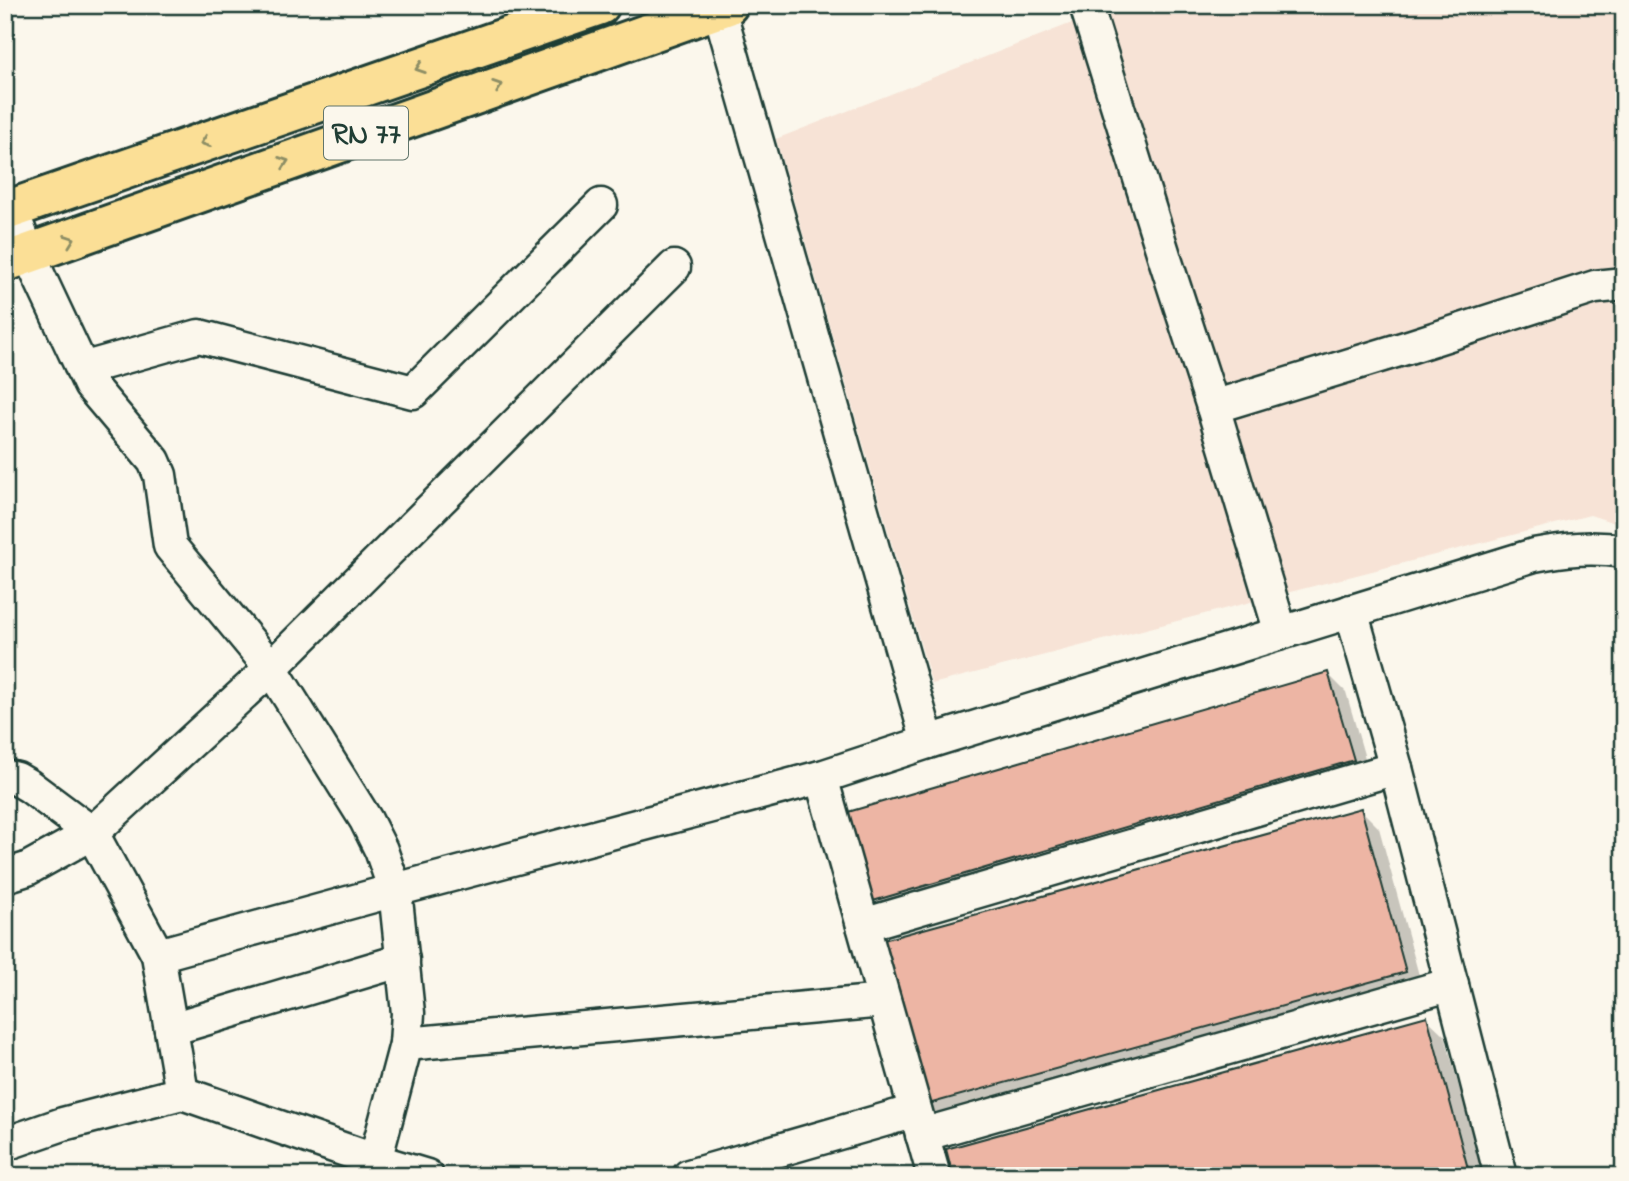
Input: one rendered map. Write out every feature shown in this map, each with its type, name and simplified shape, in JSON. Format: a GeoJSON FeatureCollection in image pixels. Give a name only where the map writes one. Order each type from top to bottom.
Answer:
{"type":"FeatureCollection","features":[{"type":"Feature","properties":{"kind":"highway","name":"RN 77"},"geometry":{"type":"LineString","coordinates":[[8,210],[600,5]]}},
{"type":"Feature","properties":{"kind":"highway","name":"RN 77"},"geometry":{"type":"LineString","coordinates":[[17,258],[722,6]]}},
{"type":"Feature","properties":{"kind":"street"},"geometry":{"type":"LineString","coordinates":[[1086,5],[1213,407],[1281,634]]}},
{"type":"Feature","properties":{"kind":"street"},"geometry":{"type":"LineString","coordinates":[[722,6],[928,742]]}},
{"type":"Feature","properties":{"kind":"street"},"geometry":{"type":"LineString","coordinates":[[82,369],[199,336],[413,392],[601,205]]}},
{"type":"Feature","properties":{"kind":"street"},"geometry":{"type":"LineString","coordinates":[[8,210],[17,258],[90,385],[154,461],[160,475],[170,546],[271,668],[366,820],[381,849],[395,890],[408,1013],[406,1044],[372,1168]]}},
{"type":"Feature","properties":{"kind":"street"},"geometry":{"type":"LineString","coordinates":[[5,876],[27,869],[92,833],[271,668],[674,267]]}},
{"type":"Feature","properties":{"kind":"street"},"geometry":{"type":"LineString","coordinates":[[1213,407],[1595,287],[1624,284]]}},
{"type":"Feature","properties":{"kind":"street"},"geometry":{"type":"LineString","coordinates":[[158,955],[821,777],[1534,555],[1569,548],[1624,551]]}},
{"type":"Feature","properties":{"kind":"street"},"geometry":{"type":"LineString","coordinates":[[1351,611],[1396,768],[1501,1176]]}},
{"type":"Feature","properties":{"kind":"street"},"geometry":{"type":"LineString","coordinates":[[863,925],[1396,768]]}},
{"type":"Feature","properties":{"kind":"street"},"geometry":{"type":"LineString","coordinates":[[5,776],[29,786],[92,833],[158,955],[183,1093]]}},
{"type":"Feature","properties":{"kind":"street"},"geometry":{"type":"LineString","coordinates":[[821,777],[934,1176]]}},
{"type":"Feature","properties":{"kind":"street"},"geometry":{"type":"LineString","coordinates":[[171,1029],[403,960]]}},
{"type":"Feature","properties":{"kind":"street"},"geometry":{"type":"LineString","coordinates":[[689,1176],[919,1123],[1452,984]]}},
{"type":"Feature","properties":{"kind":"street"},"geometry":{"type":"LineString","coordinates":[[406,1044],[884,1001]]}},
{"type":"Feature","properties":{"kind":"street"},"geometry":{"type":"LineString","coordinates":[[5,1144],[63,1125],[183,1093],[372,1168],[427,1176]]}},
{"type":"Feature","properties":{"kind":"shaded area"},"geometry":{"type":"Polygon","coordinates":[[[1118,5],[1624,5],[1624,526],[1590,515],[932,684],[776,139],[1118,5]]]}},
{"type":"Feature","properties":{"kind":"building"},"geometry":{"type":"Polygon","coordinates":[[[1328,672],[1354,760],[873,901],[848,812],[1328,672]]]}},
{"type":"Feature","properties":{"kind":"building"},"geometry":{"type":"Polygon","coordinates":[[[1361,808],[1406,972],[925,1105],[880,941],[1361,808]]]}},
{"type":"Feature","properties":{"kind":"building"},"geometry":{"type":"Polygon","coordinates":[[[1427,1016],[1470,1176],[953,1176],[946,1149],[1427,1016]]]}}]}
